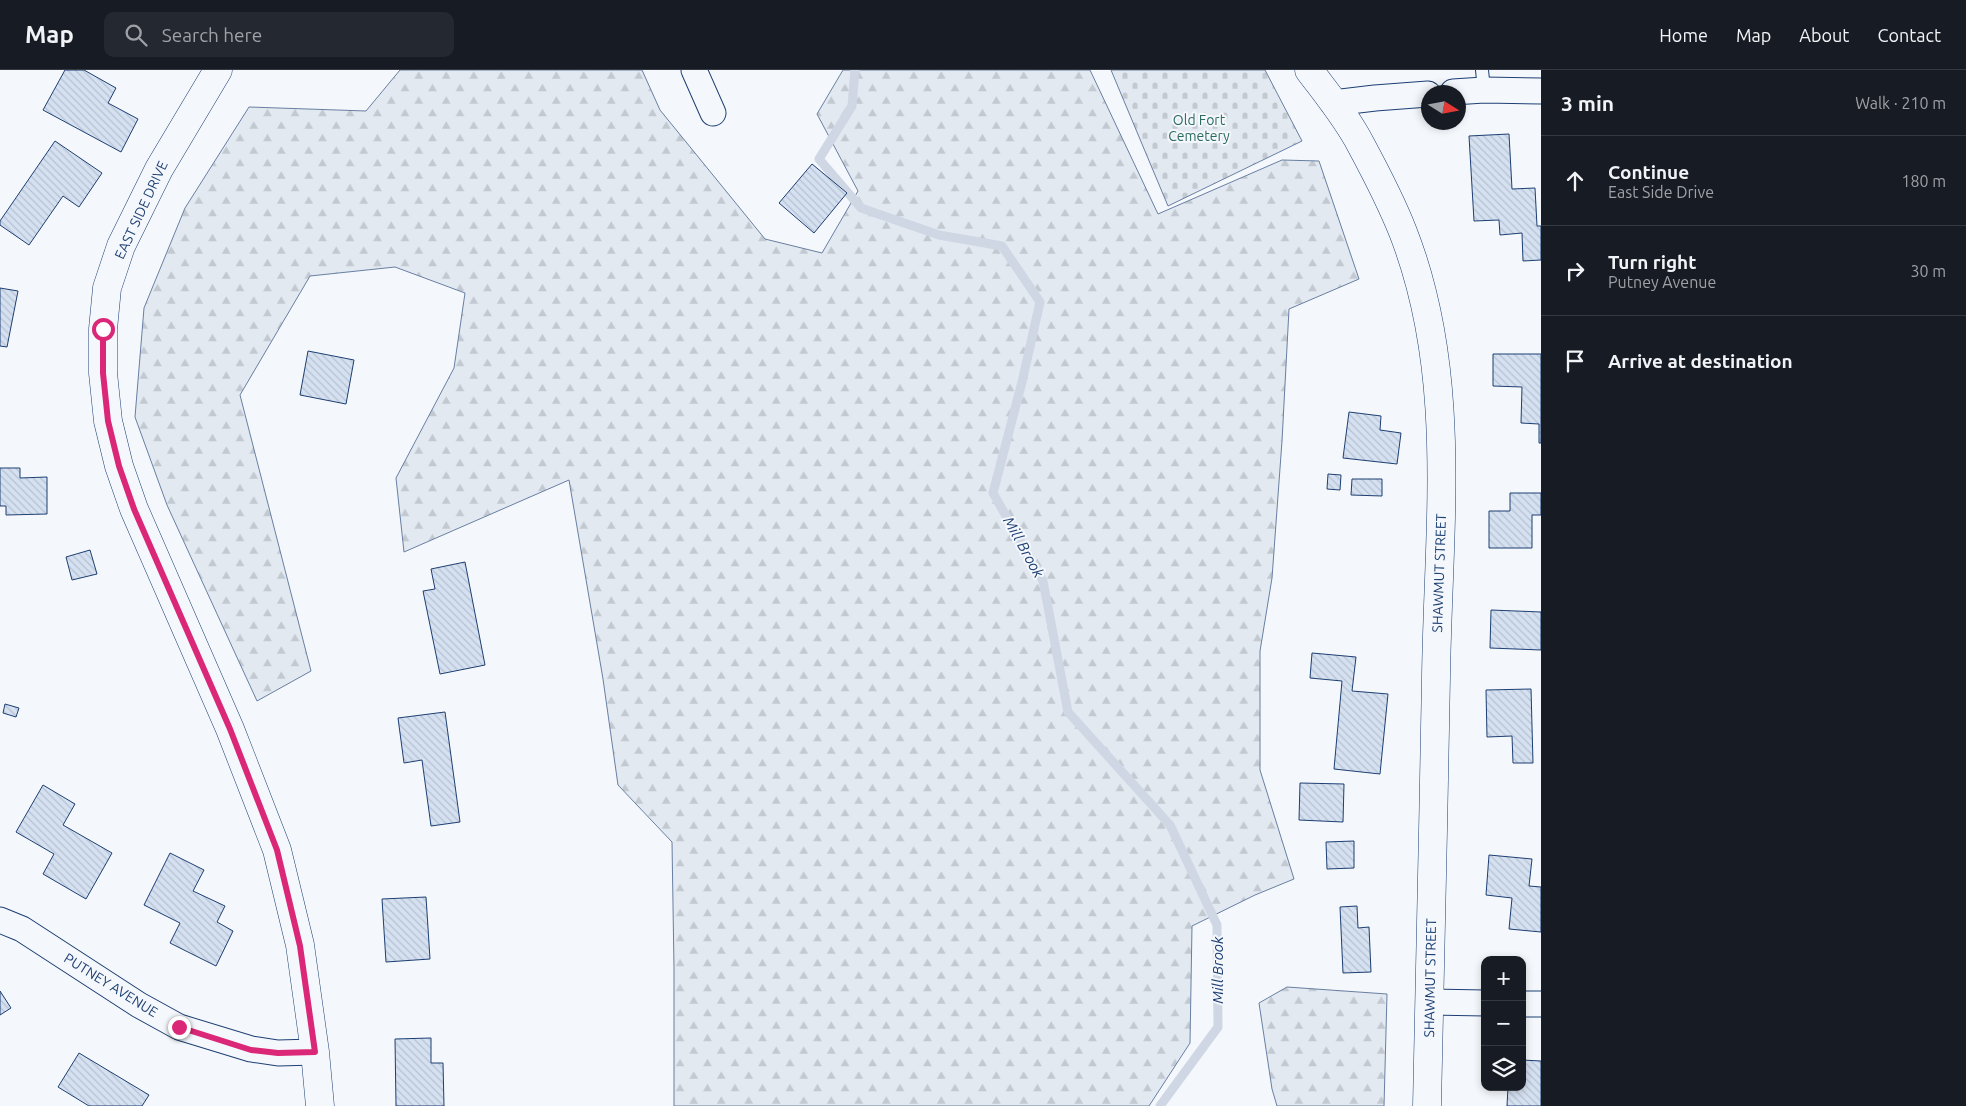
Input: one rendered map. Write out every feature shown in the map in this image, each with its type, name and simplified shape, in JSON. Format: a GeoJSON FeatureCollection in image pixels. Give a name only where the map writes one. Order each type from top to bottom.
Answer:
{"type":"FeatureCollection","features":[{"type":"Feature","properties":{"kind":"main road","name":"EAST SIDE DRIVE"},"geometry":{"type":"LineString","coordinates":[[218,70],[159,169],[121,246],[107,288],[103,329],[103,373],[110,430],[119,466],[134,509],[230,729],[277,850],[300,946],[315,1052],[320,1106]]}},
{"type":"Feature","properties":{"kind":"main road","name":"SHAWMUT STREET"},"geometry":{"type":"LineString","coordinates":[[1309,70],[1360,143],[1403,231],[1423,293],[1436,357],[1442,422],[1443,488],[1436,662],[1427,1106]]}},
{"type":"Feature","properties":{"kind":"street"},"geometry":{"type":"LineString","coordinates":[[694,70],[713,113]]}},
{"type":"Feature","properties":{"kind":"street"},"geometry":{"type":"LineString","coordinates":[[1466,87],[1483,80],[1541,91]]}},
{"type":"Feature","properties":{"kind":"street"},"geometry":{"type":"LineString","coordinates":[[1333,103],[1421,95]]}},
{"type":"Feature","properties":{"kind":"street","name":"PUTNEY AVENUE"},"geometry":{"type":"LineString","coordinates":[[0,920],[22,929],[139,1005],[179,1027],[251,1050],[278,1053],[315,1052]]}},
{"type":"Feature","properties":{"kind":"street"},"geometry":{"type":"LineString","coordinates":[[1430,1002],[1481,1003]]}},
{"type":"Feature","properties":{"kind":"street"},"geometry":{"type":"LineString","coordinates":[[1526,1004],[1541,1004]]}},
{"type":"Feature","properties":{"kind":"green space"},"geometry":{"type":"Polygon","coordinates":[[[400,70],[642,70],[660,110],[765,239],[822,253],[858,191],[817,114],[843,70],[1090,70],[1158,214],[1282,160],[1319,161],[1359,279],[1289,309],[1272,578],[1260,651],[1260,770],[1294,879],[1255,895],[1192,926],[1190,1043],[1149,1106],[674,1106],[672,842],[618,785],[603,679],[569,480],[404,552],[396,478],[454,368],[465,293],[395,267],[310,276],[240,395],[311,671],[257,701],[167,505],[135,417],[144,308],[185,208],[249,107],[366,111],[400,70]]]}},
{"type":"Feature","properties":{"kind":"green space","name":"Old Fort Cemetery"},"geometry":{"type":"Polygon","coordinates":[[[1111,70],[1265,70],[1302,141],[1168,206],[1111,70]]]}},
{"type":"Feature","properties":{"kind":"green space"},"geometry":{"type":"Polygon","coordinates":[[[1287,987],[1387,994],[1384,1106],[1277,1106],[1272,1089],[1259,1003],[1287,987]]]}},
{"type":"Feature","properties":{"kind":"building"},"geometry":{"type":"Polygon","coordinates":[[[65,70],[84,70],[116,88],[108,103],[138,119],[121,152],[43,110],[65,70]]]}},
{"type":"Feature","properties":{"kind":"building"},"geometry":{"type":"Polygon","coordinates":[[[1509,134],[1512,189],[1535,188],[1537,226],[1541,226],[1541,260],[1523,261],[1522,233],[1500,235],[1499,220],[1474,221],[1469,136],[1509,134]]]}},
{"type":"Feature","properties":{"kind":"building"},"geometry":{"type":"Polygon","coordinates":[[[55,141],[102,173],[79,207],[63,196],[29,245],[0,225],[0,221],[55,141]]]}},
{"type":"Feature","properties":{"kind":"building"},"geometry":{"type":"Polygon","coordinates":[[[812,164],[847,193],[814,233],[779,203],[812,164]]]}},
{"type":"Feature","properties":{"kind":"building"},"geometry":{"type":"Polygon","coordinates":[[[0,288],[18,291],[7,347],[0,346],[0,288]]]}},
{"type":"Feature","properties":{"kind":"building"},"geometry":{"type":"Polygon","coordinates":[[[308,351],[354,360],[346,404],[300,395],[308,351]]]}},
{"type":"Feature","properties":{"kind":"building"},"geometry":{"type":"Polygon","coordinates":[[[1493,354],[1541,354],[1541,443],[1539,443],[1539,424],[1521,423],[1522,387],[1493,386],[1493,354]]]}},
{"type":"Feature","properties":{"kind":"building"},"geometry":{"type":"Polygon","coordinates":[[[1349,412],[1381,416],[1380,430],[1401,433],[1397,464],[1343,458],[1349,412]]]}},
{"type":"Feature","properties":{"kind":"building"},"geometry":{"type":"Polygon","coordinates":[[[0,468],[20,468],[20,478],[47,477],[47,514],[6,515],[6,506],[0,506],[0,468]]]}},
{"type":"Feature","properties":{"kind":"building"},"geometry":{"type":"Polygon","coordinates":[[[1328,474],[1341,475],[1340,490],[1327,489],[1328,474]]]}},
{"type":"Feature","properties":{"kind":"building"},"geometry":{"type":"Polygon","coordinates":[[[1352,479],[1382,479],[1382,496],[1351,495],[1352,479]]]}},
{"type":"Feature","properties":{"kind":"building"},"geometry":{"type":"Polygon","coordinates":[[[1510,493],[1541,493],[1541,515],[1532,515],[1532,548],[1489,548],[1489,511],[1510,511],[1510,493]]]}},
{"type":"Feature","properties":{"kind":"building"},"geometry":{"type":"Polygon","coordinates":[[[90,550],[97,574],[72,580],[66,557],[90,550]]]}},
{"type":"Feature","properties":{"kind":"building"},"geometry":{"type":"Polygon","coordinates":[[[465,562],[485,665],[440,674],[423,591],[435,589],[431,569],[465,562]]]}},
{"type":"Feature","properties":{"kind":"building"},"geometry":{"type":"Polygon","coordinates":[[[1491,610],[1541,612],[1541,650],[1490,648],[1491,610]]]}},
{"type":"Feature","properties":{"kind":"building"},"geometry":{"type":"Polygon","coordinates":[[[1312,653],[1356,657],[1352,691],[1388,694],[1380,774],[1334,769],[1342,681],[1310,678],[1312,653]]]}},
{"type":"Feature","properties":{"kind":"building"},"geometry":{"type":"Polygon","coordinates":[[[1531,689],[1533,763],[1513,763],[1512,736],[1487,737],[1486,690],[1531,689]]]}},
{"type":"Feature","properties":{"kind":"building"},"geometry":{"type":"Polygon","coordinates":[[[5,704],[19,708],[16,717],[3,713],[5,704]]]}},
{"type":"Feature","properties":{"kind":"building"},"geometry":{"type":"Polygon","coordinates":[[[445,712],[460,822],[431,826],[422,760],[404,763],[398,718],[445,712]]]}},
{"type":"Feature","properties":{"kind":"building"},"geometry":{"type":"Polygon","coordinates":[[[1300,783],[1344,784],[1343,822],[1299,820],[1300,783]]]}},
{"type":"Feature","properties":{"kind":"building"},"geometry":{"type":"Polygon","coordinates":[[[43,785],[75,804],[63,825],[112,853],[86,899],[43,874],[54,854],[16,832],[43,785]]]}},
{"type":"Feature","properties":{"kind":"building"},"geometry":{"type":"Polygon","coordinates":[[[1354,841],[1354,868],[1327,869],[1326,842],[1354,841]]]}},
{"type":"Feature","properties":{"kind":"building"},"geometry":{"type":"Polygon","coordinates":[[[170,853],[204,870],[193,891],[225,906],[217,922],[233,931],[216,966],[170,943],[180,923],[144,905],[170,853]]]}},
{"type":"Feature","properties":{"kind":"building"},"geometry":{"type":"Polygon","coordinates":[[[1489,855],[1532,859],[1529,886],[1541,887],[1541,932],[1509,929],[1512,898],[1486,895],[1489,855]]]}},
{"type":"Feature","properties":{"kind":"building"},"geometry":{"type":"Polygon","coordinates":[[[426,897],[430,959],[386,962],[382,899],[426,897]]]}},
{"type":"Feature","properties":{"kind":"building"},"geometry":{"type":"Polygon","coordinates":[[[1357,906],[1358,928],[1369,927],[1371,972],[1343,973],[1340,907],[1357,906]]]}},
{"type":"Feature","properties":{"kind":"building"},"geometry":{"type":"Polygon","coordinates":[[[0,991],[11,1008],[0,1015],[0,991]]]}},
{"type":"Feature","properties":{"kind":"building"},"geometry":{"type":"Polygon","coordinates":[[[431,1038],[431,1063],[443,1063],[444,1106],[396,1106],[395,1039],[431,1038]]]}},
{"type":"Feature","properties":{"kind":"building"},"geometry":{"type":"Polygon","coordinates":[[[79,1053],[149,1095],[142,1106],[89,1106],[58,1087],[79,1053]]]}},
{"type":"Feature","properties":{"kind":"building"},"geometry":{"type":"Polygon","coordinates":[[[1526,1060],[1541,1061],[1541,1106],[1507,1106],[1508,1091],[1526,1091],[1526,1060]]]}},
{"type":"Feature","properties":{"kind":"waterway","name":"Mill Brook"},"geometry":{"type":"LineString","coordinates":[[855,70],[852,106],[819,159],[861,208],[939,235],[1002,246],[1040,302],[1022,382],[993,493],[1043,581],[1068,712],[1170,825],[1217,925],[1218,1027],[1160,1106]]}},
{"type":"Feature","properties":{"kind":"route"},"geometry":{"type":"LineString","coordinates":[[103,329],[103,373],[108,421],[119,466],[134,509],[230,729],[277,850],[300,946],[315,1052],[278,1053],[251,1050],[179,1027]]}}]}
